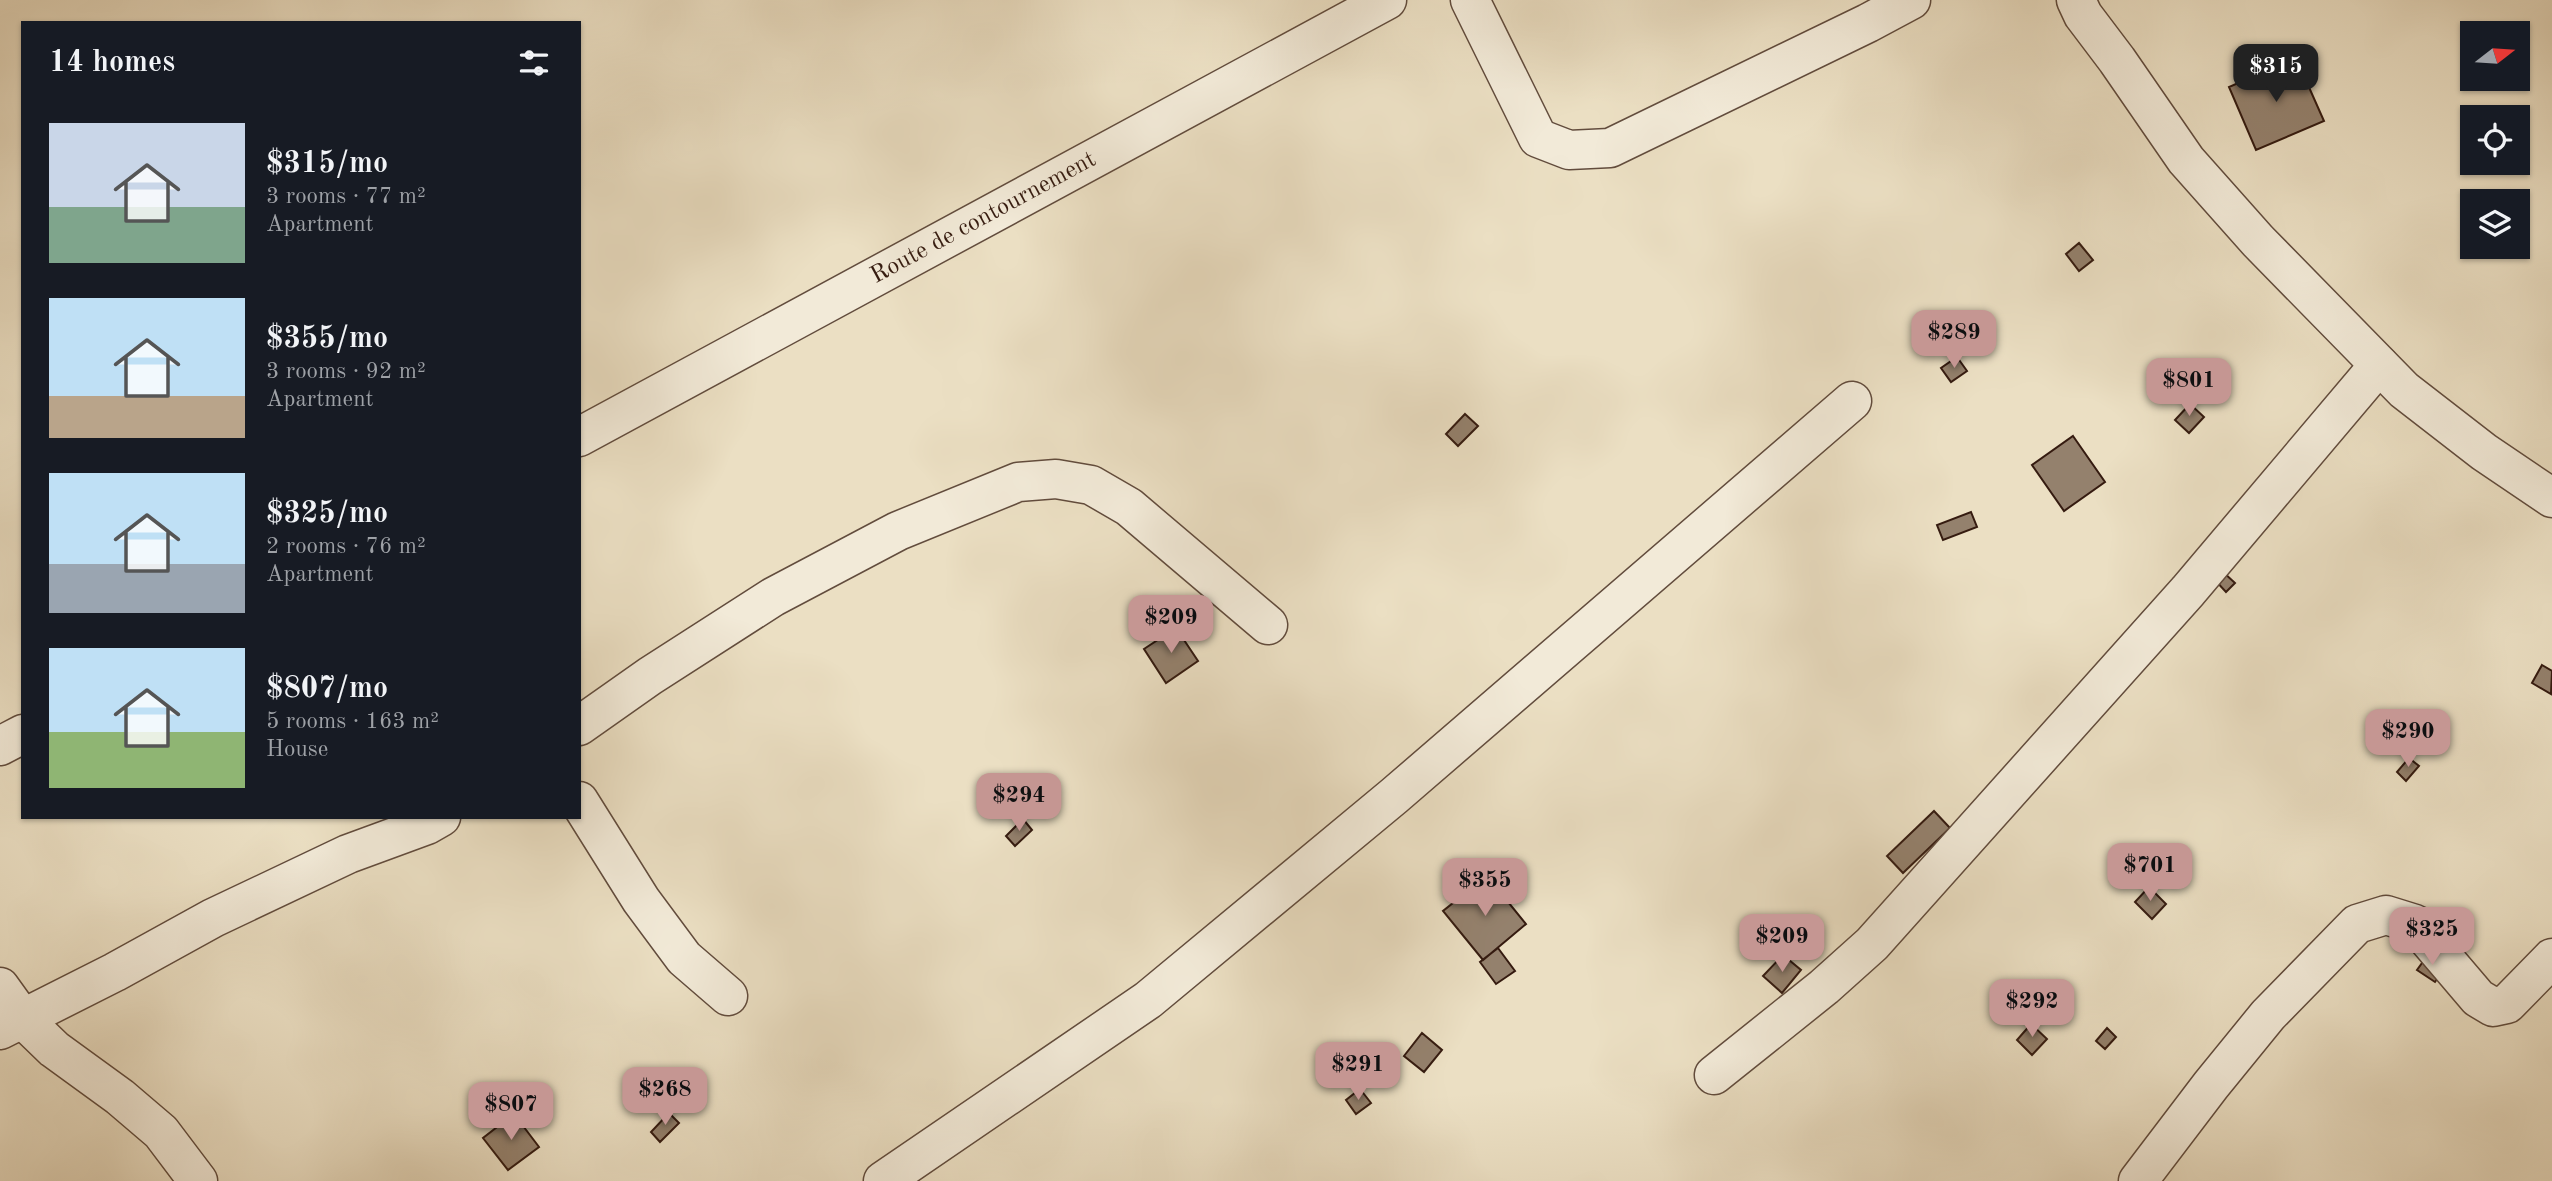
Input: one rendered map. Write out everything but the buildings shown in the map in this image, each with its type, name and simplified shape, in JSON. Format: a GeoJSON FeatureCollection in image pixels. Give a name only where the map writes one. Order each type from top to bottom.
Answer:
{"type":"FeatureCollection","features":[{"type":"Feature","properties":{"kind":"street","name":"Route de contournement"},"geometry":{"type":"LineString","coordinates":[[581,436],[1387,0]]}},
{"type":"Feature","properties":{"kind":"street"},"geometry":{"type":"LineString","coordinates":[[1470,0],[1538,138],[1569,150],[1609,148],[1911,0]]}},
{"type":"Feature","properties":{"kind":"street"},"geometry":{"type":"LineString","coordinates":[[2076,0],[2083,15],[2186,160],[2258,241],[2404,390],[2484,452],[2552,498]]}},
{"type":"Feature","properties":{"kind":"street"},"geometry":{"type":"LineString","coordinates":[[1714,1075],[1824,987],[1872,944],[2188,591],[2379,365]]}},
{"type":"Feature","properties":{"kind":"street"},"geometry":{"type":"LineString","coordinates":[[883,1181],[1148,1000],[1394,796],[1852,401]]}},
{"type":"Feature","properties":{"kind":"street"},"geometry":{"type":"LineString","coordinates":[[581,725],[772,597],[898,531],[1018,482],[1056,479],[1091,485],[1129,508],[1268,625]]}},
{"type":"Feature","properties":{"kind":"street"},"geometry":{"type":"LineString","coordinates":[[0,746],[21,735]]}},
{"type":"Feature","properties":{"kind":"street"},"geometry":{"type":"LineString","coordinates":[[581,804],[641,900],[684,958],[728,996]]}},
{"type":"Feature","properties":{"kind":"street"},"geometry":{"type":"LineString","coordinates":[[12,1025],[225,912],[348,854],[438,819]]}},
{"type":"Feature","properties":{"kind":"street"},"geometry":{"type":"LineString","coordinates":[[2138,1181],[2268,1015],[2357,924],[2386,915],[2415,925],[2478,998],[2493,1007],[2507,1004],[2552,958]]}},
{"type":"Feature","properties":{"kind":"street"},"geometry":{"type":"LineString","coordinates":[[0,987],[12,1025],[120,1097],[161,1132],[198,1181]]}}]}
